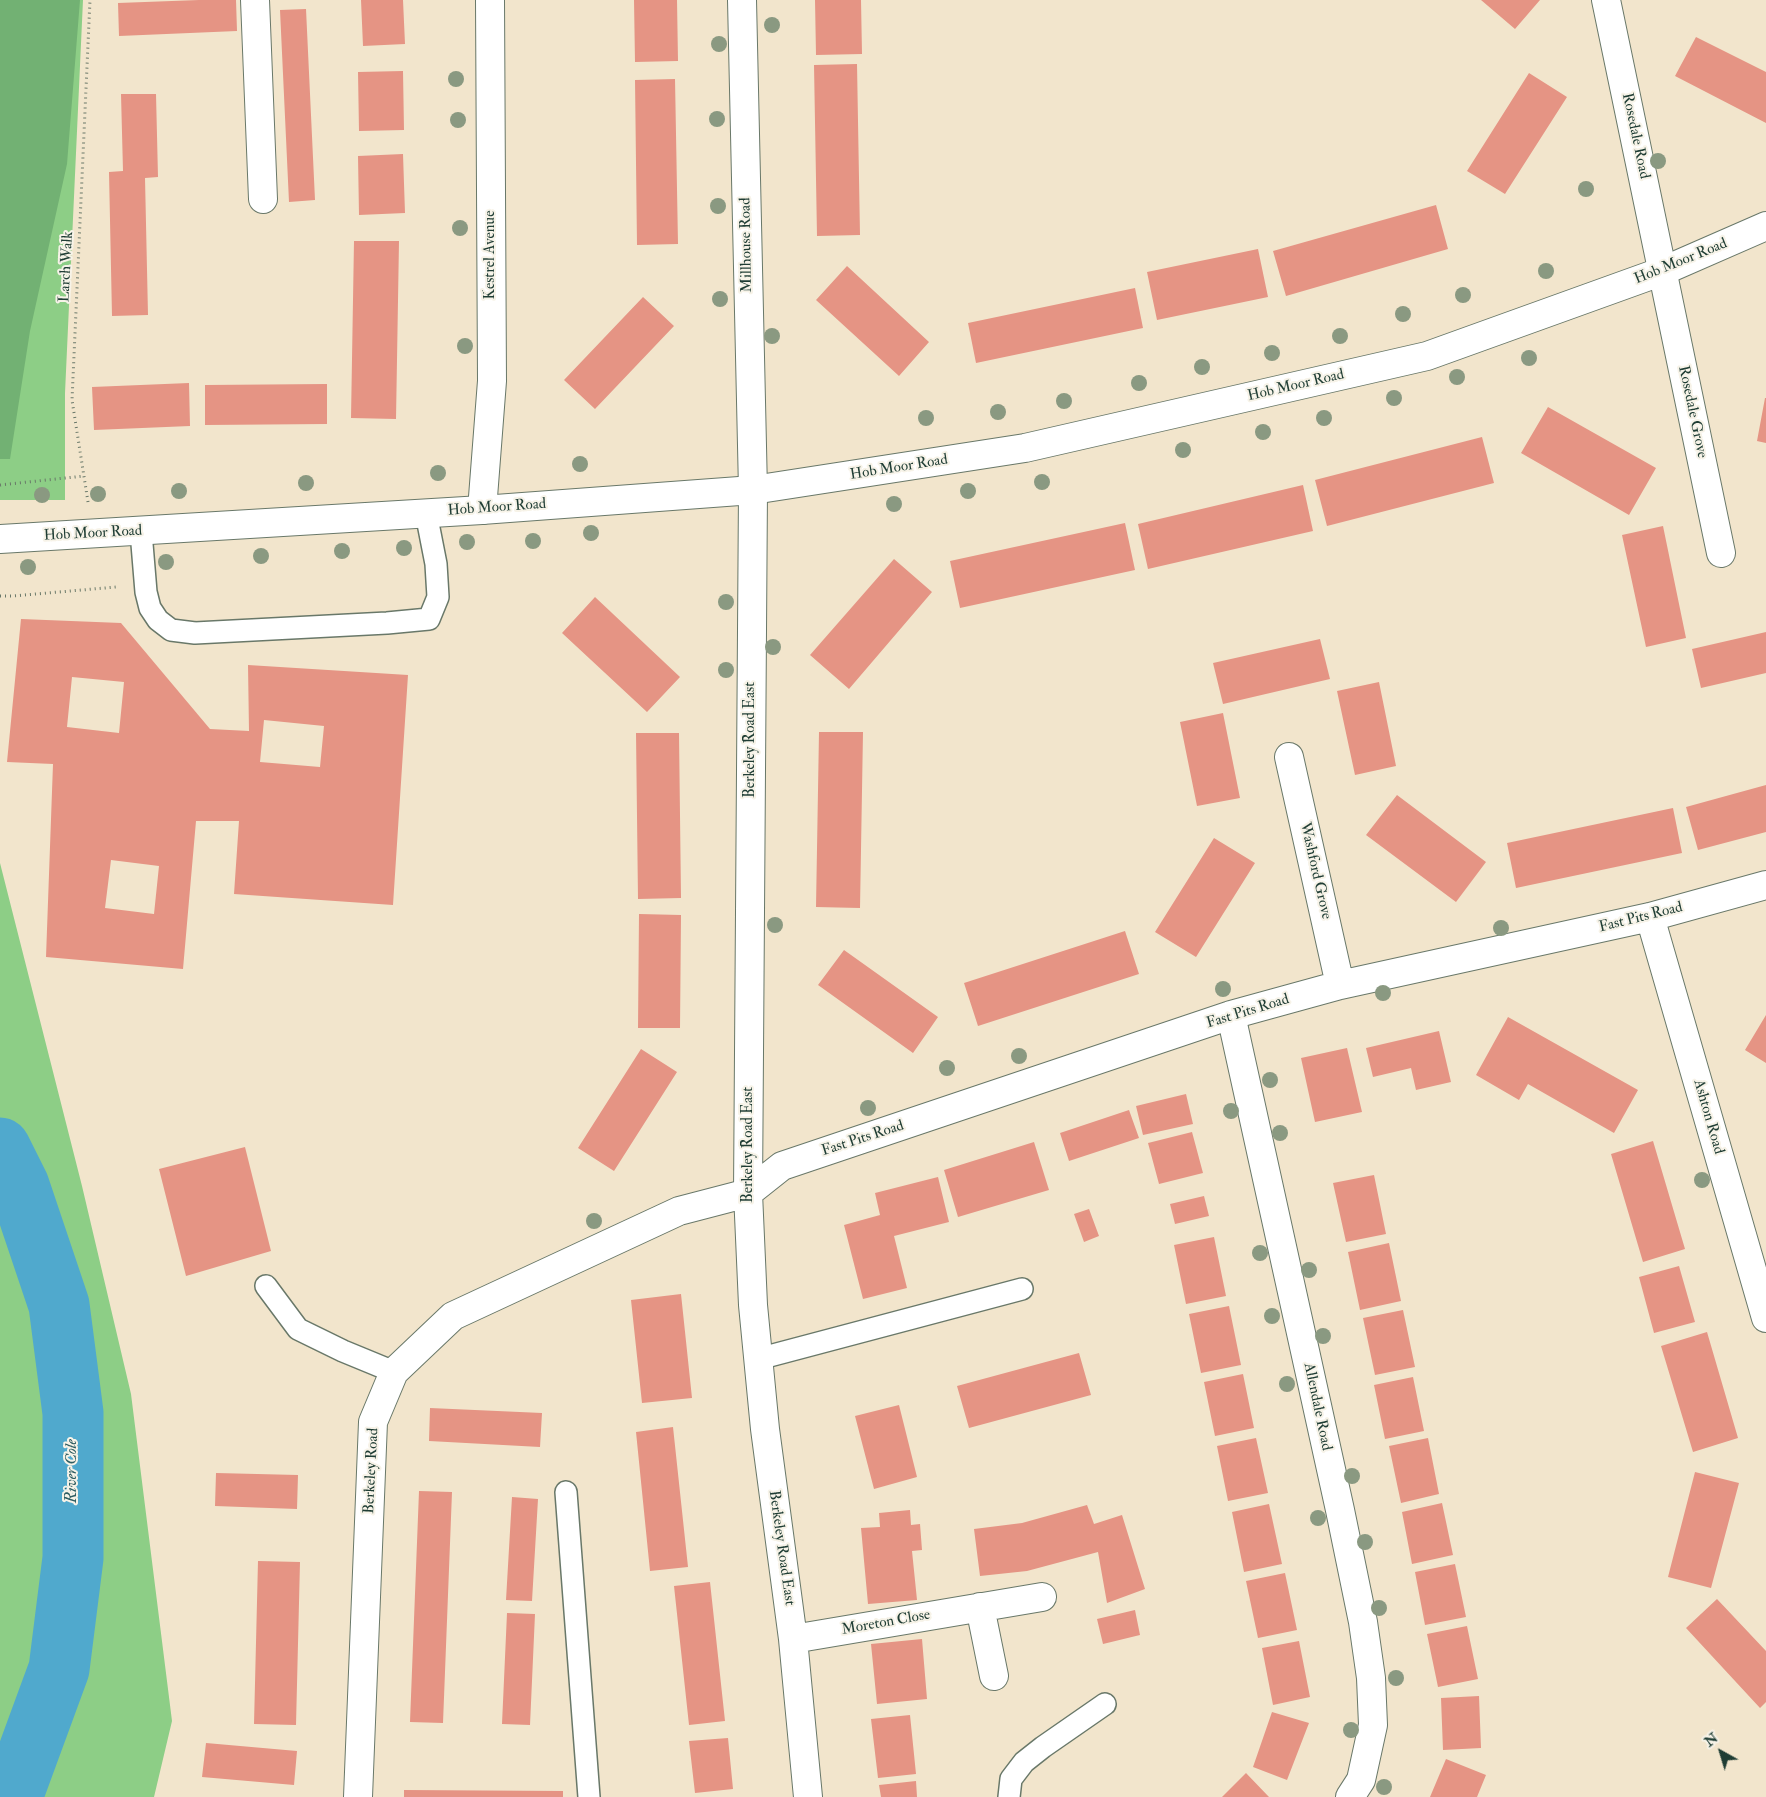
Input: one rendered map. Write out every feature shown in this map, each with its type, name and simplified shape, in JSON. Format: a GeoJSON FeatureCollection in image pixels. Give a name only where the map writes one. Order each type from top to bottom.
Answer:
{"type":"FeatureCollection","features":[{"type":"Feature","properties":{"kind":"street"},"geometry":{"type":"LineString","coordinates":[[255,0],[263,199]]}},
{"type":"Feature","properties":{"kind":"street","name":"Kestrel Avenue"},"geometry":{"type":"LineString","coordinates":[[482,510],[492,380],[490,0]]}},
{"type":"Feature","properties":{"kind":"street","name":"Millhouse Road"},"geometry":{"type":"LineString","coordinates":[[742,0],[753,490]]}},
{"type":"Feature","properties":{"kind":"street","name":"Rosedale Road"},"geometry":{"type":"LineString","coordinates":[[1606,0],[1663,271]]}},
{"type":"Feature","properties":{"kind":"street","name":"Hob Moor Road"},"geometry":{"type":"LineString","coordinates":[[0,540],[482,510],[753,490],[1025,448],[1427,356],[1663,271],[1766,226]]}},
{"type":"Feature","properties":{"kind":"street","name":"Rosedale Grove"},"geometry":{"type":"LineString","coordinates":[[1663,271],[1721,553]]}},
{"type":"Feature","properties":{"kind":"street","name":"Berkeley Road East"},"geometry":{"type":"LineString","coordinates":[[753,490],[748,1193],[753,1305],[758,1359],[765,1429],[793,1640],[808,1797]]}},
{"type":"Feature","properties":{"kind":"street","name":"Washford Grove"},"geometry":{"type":"LineString","coordinates":[[1289,757],[1340,984]]}},
{"type":"Feature","properties":{"kind":"street","name":"Fast Pits Road"},"geometry":{"type":"LineString","coordinates":[[748,1193],[782,1166],[1231,1015],[1340,984],[1650,917],[1766,885]]}},
{"type":"Feature","properties":{"kind":"street","name":"Ashton Road"},"geometry":{"type":"LineString","coordinates":[[1650,917],[1766,1318]]}},
{"type":"Feature","properties":{"kind":"street","name":"Allendale Road"},"geometry":{"type":"LineString","coordinates":[[1231,1015],[1363,1622],[1371,1678],[1373,1725],[1361,1780],[1350,1797]]}},
{"type":"Feature","properties":{"kind":"street","name":"Berkeley Road"},"geometry":{"type":"LineString","coordinates":[[358,1797],[373,1422],[394,1372],[453,1316],[679,1210],[748,1193]]}},
{"type":"Feature","properties":{"kind":"street","name":"Moreton Close"},"geometry":{"type":"LineString","coordinates":[[793,1640],[1042,1597]]}},
{"type":"Feature","properties":{"kind":"street"},"geometry":{"type":"LineString","coordinates":[[980,1607],[994,1676]]}},
{"type":"Feature","properties":{"kind":"lane"},"geometry":{"type":"LineString","coordinates":[[141,532],[150,608],[158,620],[171,630],[195,633],[387,623],[429,619],[438,597],[436,564],[426,513]]}},
{"type":"Feature","properties":{"kind":"lane"},"geometry":{"type":"LineString","coordinates":[[266,1286],[298,1329],[343,1351],[394,1372]]}},
{"type":"Feature","properties":{"kind":"lane"},"geometry":{"type":"LineString","coordinates":[[758,1359],[1022,1288]]}},
{"type":"Feature","properties":{"kind":"lane"},"geometry":{"type":"LineString","coordinates":[[566,1492],[589,1797]]}},
{"type":"Feature","properties":{"kind":"lane"},"geometry":{"type":"LineString","coordinates":[[1008,1797],[1012,1779],[1024,1762],[1105,1704]]}},
{"type":"Feature","properties":{"kind":"path","name":"Larch Walk"},"geometry":{"type":"LineString","coordinates":[[90,0],[72,400],[93,534]]}},
{"type":"Feature","properties":{"kind":"path"},"geometry":{"type":"LineString","coordinates":[[0,486],[84,476]]}},
{"type":"Feature","properties":{"kind":"path"},"geometry":{"type":"LineString","coordinates":[[0,596],[146,585]]}},
{"type":"Feature","properties":{"kind":"green space"},"geometry":{"type":"Polygon","coordinates":[[[0,0],[83,0],[65,393],[65,500],[0,500],[0,0]]]}},
{"type":"Feature","properties":{"kind":"green space"},"geometry":{"type":"Polygon","coordinates":[[[0,0],[80,0],[67,164],[30,331],[10,459],[0,459],[0,0]]]}},
{"type":"Feature","properties":{"kind":"green space"},"geometry":{"type":"Polygon","coordinates":[[[0,863],[82,1186],[131,1394],[172,1721],[154,1797],[0,1797],[0,863]]]}},
{"type":"Feature","properties":{"kind":"building"},"geometry":{"type":"Polygon","coordinates":[[[236,0],[237,31],[119,36],[118,3],[236,0]]]}},
{"type":"Feature","properties":{"kind":"building"},"geometry":{"type":"Polygon","coordinates":[[[361,0],[403,0],[405,44],[363,46],[361,0]]]}},
{"type":"Feature","properties":{"kind":"building"},"geometry":{"type":"Polygon","coordinates":[[[634,0],[677,0],[678,61],[635,62],[634,0]]]}},
{"type":"Feature","properties":{"kind":"building"},"geometry":{"type":"Polygon","coordinates":[[[815,0],[861,0],[862,54],[816,55],[815,0]]]}},
{"type":"Feature","properties":{"kind":"building"},"geometry":{"type":"Polygon","coordinates":[[[1481,0],[1540,0],[1515,29],[1481,0]]]}},
{"type":"Feature","properties":{"kind":"building"},"geometry":{"type":"Polygon","coordinates":[[[306,9],[315,200],[289,202],[280,10],[306,9]]]}},
{"type":"Feature","properties":{"kind":"building"},"geometry":{"type":"Polygon","coordinates":[[[1696,37],[1766,72],[1766,123],[1675,76],[1696,37]]]}},
{"type":"Feature","properties":{"kind":"building"},"geometry":{"type":"Polygon","coordinates":[[[857,64],[860,235],[817,236],[814,65],[857,64]]]}},
{"type":"Feature","properties":{"kind":"building"},"geometry":{"type":"Polygon","coordinates":[[[403,71],[404,130],[359,131],[358,72],[403,71]]]}},
{"type":"Feature","properties":{"kind":"building"},"geometry":{"type":"Polygon","coordinates":[[[1529,73],[1567,97],[1505,194],[1467,171],[1529,73]]]}},
{"type":"Feature","properties":{"kind":"building"},"geometry":{"type":"Polygon","coordinates":[[[675,79],[678,244],[637,245],[635,80],[675,79]]]}},
{"type":"Feature","properties":{"kind":"building"},"geometry":{"type":"Polygon","coordinates":[[[121,94],[156,94],[158,177],[145,178],[148,315],[112,316],[109,172],[123,171],[121,94]]]}},
{"type":"Feature","properties":{"kind":"building"},"geometry":{"type":"Polygon","coordinates":[[[403,154],[405,213],[359,215],[358,156],[403,154]]]}},
{"type":"Feature","properties":{"kind":"building"},"geometry":{"type":"Polygon","coordinates":[[[1436,205],[1448,249],[1286,296],[1273,251],[1436,205]]]}},
{"type":"Feature","properties":{"kind":"building"},"geometry":{"type":"Polygon","coordinates":[[[354,241],[399,241],[396,419],[351,418],[354,241]]]}},
{"type":"Feature","properties":{"kind":"building"},"geometry":{"type":"Polygon","coordinates":[[[1258,249],[1268,297],[1157,320],[1147,272],[1258,249]]]}},
{"type":"Feature","properties":{"kind":"building"},"geometry":{"type":"Polygon","coordinates":[[[847,266],[929,342],[899,376],[816,300],[847,266]]]}},
{"type":"Feature","properties":{"kind":"building"},"geometry":{"type":"Polygon","coordinates":[[[1135,288],[1143,328],[976,363],[968,323],[1135,288]]]}},
{"type":"Feature","properties":{"kind":"building"},"geometry":{"type":"Polygon","coordinates":[[[643,297],[674,326],[595,409],[564,380],[643,297]]]}},
{"type":"Feature","properties":{"kind":"building"},"geometry":{"type":"Polygon","coordinates":[[[189,383],[190,426],[94,430],[92,387],[189,383]]]}},
{"type":"Feature","properties":{"kind":"building"},"geometry":{"type":"Polygon","coordinates":[[[327,384],[327,424],[205,425],[205,385],[327,384]]]}},
{"type":"Feature","properties":{"kind":"building"},"geometry":{"type":"Polygon","coordinates":[[[1766,398],[1766,443],[1757,441],[1766,398]]]}},
{"type":"Feature","properties":{"kind":"building"},"geometry":{"type":"Polygon","coordinates":[[[1548,407],[1656,468],[1629,515],[1521,453],[1548,407]]]}},
{"type":"Feature","properties":{"kind":"building"},"geometry":{"type":"Polygon","coordinates":[[[1482,437],[1494,483],[1327,526],[1315,480],[1482,437]]]}},
{"type":"Feature","properties":{"kind":"building"},"geometry":{"type":"Polygon","coordinates":[[[1303,485],[1313,531],[1148,569],[1138,524],[1303,485]]]}},
{"type":"Feature","properties":{"kind":"building"},"geometry":{"type":"Polygon","coordinates":[[[1125,523],[1135,570],[960,608],[950,561],[1125,523]]]}},
{"type":"Feature","properties":{"kind":"building"},"geometry":{"type":"Polygon","coordinates":[[[1663,526],[1686,638],[1646,647],[1622,535],[1663,526]]]}},
{"type":"Feature","properties":{"kind":"building"},"geometry":{"type":"Polygon","coordinates":[[[894,559],[932,592],[849,689],[810,655],[894,559]]]}},
{"type":"Feature","properties":{"kind":"building"},"geometry":{"type":"Polygon","coordinates":[[[595,597],[680,677],[647,712],[562,633],[595,597]]]}},
{"type":"Feature","properties":{"kind":"building"},"geometry":{"type":"Polygon","coordinates":[[[21,619],[121,623],[210,729],[249,731],[248,665],[408,675],[393,905],[234,894],[239,821],[196,821],[183,969],[46,957],[53,764],[7,762],[21,619]],[[72,677],[67,727],[119,733],[124,682],[72,677]],[[264,720],[260,762],[320,767],[324,726],[264,720]],[[111,860],[105,908],[154,914],[159,866],[111,860]]]}},
{"type":"Feature","properties":{"kind":"building"},"geometry":{"type":"Polygon","coordinates":[[[1766,632],[1766,673],[1701,688],[1692,649],[1766,632]]]}},
{"type":"Feature","properties":{"kind":"building"},"geometry":{"type":"Polygon","coordinates":[[[1320,639],[1330,679],[1223,704],[1213,663],[1320,639]]]}},
{"type":"Feature","properties":{"kind":"building"},"geometry":{"type":"Polygon","coordinates":[[[1379,682],[1396,766],[1355,775],[1337,691],[1379,682]]]}},
{"type":"Feature","properties":{"kind":"building"},"geometry":{"type":"Polygon","coordinates":[[[1223,713],[1240,798],[1197,806],[1180,722],[1223,713]]]}},
{"type":"Feature","properties":{"kind":"building"},"geometry":{"type":"Polygon","coordinates":[[[819,732],[863,732],[860,908],[816,907],[819,732]]]}},
{"type":"Feature","properties":{"kind":"building"},"geometry":{"type":"Polygon","coordinates":[[[636,733],[679,733],[681,898],[638,899],[636,733]]]}},
{"type":"Feature","properties":{"kind":"building"},"geometry":{"type":"Polygon","coordinates":[[[1766,785],[1766,832],[1698,850],[1686,807],[1766,785]]]}},
{"type":"Feature","properties":{"kind":"building"},"geometry":{"type":"Polygon","coordinates":[[[1397,795],[1486,862],[1456,902],[1366,835],[1397,795]]]}},
{"type":"Feature","properties":{"kind":"building"},"geometry":{"type":"Polygon","coordinates":[[[1673,808],[1682,853],[1516,888],[1507,843],[1673,808]]]}},
{"type":"Feature","properties":{"kind":"building"},"geometry":{"type":"Polygon","coordinates":[[[1214,838],[1255,863],[1196,957],[1155,932],[1214,838]]]}},
{"type":"Feature","properties":{"kind":"building"},"geometry":{"type":"Polygon","coordinates":[[[639,914],[681,915],[680,1028],[638,1028],[639,914]]]}},
{"type":"Feature","properties":{"kind":"building"},"geometry":{"type":"Polygon","coordinates":[[[1125,931],[1139,974],[978,1026],[964,983],[1125,931]]]}},
{"type":"Feature","properties":{"kind":"building"},"geometry":{"type":"Polygon","coordinates":[[[844,950],[938,1017],[913,1053],[818,985],[844,950]]]}},
{"type":"Feature","properties":{"kind":"building"},"geometry":{"type":"Polygon","coordinates":[[[1766,1015],[1766,1063],[1745,1050],[1766,1015]]]}},
{"type":"Feature","properties":{"kind":"building"},"geometry":{"type":"Polygon","coordinates":[[[1508,1017],[1638,1090],[1614,1133],[1528,1084],[1519,1100],[1476,1075],[1508,1017]]]}},
{"type":"Feature","properties":{"kind":"building"},"geometry":{"type":"Polygon","coordinates":[[[1439,1031],[1451,1082],[1416,1090],[1411,1068],[1373,1077],[1366,1048],[1439,1031]]]}},
{"type":"Feature","properties":{"kind":"building"},"geometry":{"type":"Polygon","coordinates":[[[1347,1048],[1362,1112],[1315,1122],[1301,1058],[1347,1048]]]}},
{"type":"Feature","properties":{"kind":"building"},"geometry":{"type":"Polygon","coordinates":[[[641,1049],[677,1072],[614,1171],[578,1148],[641,1049]]]}},
{"type":"Feature","properties":{"kind":"building"},"geometry":{"type":"Polygon","coordinates":[[[1186,1094],[1193,1124],[1143,1135],[1136,1106],[1186,1094]]]}},
{"type":"Feature","properties":{"kind":"building"},"geometry":{"type":"Polygon","coordinates":[[[1129,1110],[1139,1138],[1069,1161],[1060,1133],[1129,1110]]]}},
{"type":"Feature","properties":{"kind":"building"},"geometry":{"type":"Polygon","coordinates":[[[1192,1132],[1203,1173],[1159,1184],[1148,1143],[1192,1132]]]}},
{"type":"Feature","properties":{"kind":"building"},"geometry":{"type":"Polygon","coordinates":[[[1653,1141],[1685,1249],[1643,1262],[1611,1154],[1653,1141]]]}},
{"type":"Feature","properties":{"kind":"building"},"geometry":{"type":"Polygon","coordinates":[[[1034,1142],[1049,1190],[958,1217],[944,1170],[1034,1142]]]}},
{"type":"Feature","properties":{"kind":"building"},"geometry":{"type":"Polygon","coordinates":[[[245,1147],[271,1251],[186,1276],[159,1169],[245,1147]]]}},
{"type":"Feature","properties":{"kind":"building"},"geometry":{"type":"Polygon","coordinates":[[[1374,1175],[1386,1234],[1346,1242],[1333,1183],[1374,1175]]]}},
{"type":"Feature","properties":{"kind":"building"},"geometry":{"type":"Polygon","coordinates":[[[938,1177],[949,1222],[894,1236],[907,1288],[863,1299],[844,1225],[880,1215],[875,1193],[938,1177]]]}},
{"type":"Feature","properties":{"kind":"building"},"geometry":{"type":"Polygon","coordinates":[[[1204,1196],[1209,1216],[1175,1224],[1170,1204],[1204,1196]]]}},
{"type":"Feature","properties":{"kind":"building"},"geometry":{"type":"Polygon","coordinates":[[[1089,1209],[1099,1236],[1084,1242],[1074,1214],[1089,1209]]]}},
{"type":"Feature","properties":{"kind":"building"},"geometry":{"type":"Polygon","coordinates":[[[1214,1237],[1226,1296],[1186,1304],[1174,1245],[1214,1237]]]}},
{"type":"Feature","properties":{"kind":"building"},"geometry":{"type":"Polygon","coordinates":[[[1389,1243],[1401,1301],[1360,1310],[1348,1252],[1389,1243]]]}},
{"type":"Feature","properties":{"kind":"building"},"geometry":{"type":"Polygon","coordinates":[[[1679,1266],[1695,1322],[1654,1333],[1639,1277],[1679,1266]]]}},
{"type":"Feature","properties":{"kind":"building"},"geometry":{"type":"Polygon","coordinates":[[[681,1294],[692,1398],[642,1403],[631,1300],[681,1294]]]}},
{"type":"Feature","properties":{"kind":"building"},"geometry":{"type":"Polygon","coordinates":[[[1229,1306],[1241,1365],[1201,1373],[1189,1314],[1229,1306]]]}},
{"type":"Feature","properties":{"kind":"building"},"geometry":{"type":"Polygon","coordinates":[[[1403,1310],[1415,1367],[1375,1375],[1363,1318],[1403,1310]]]}},
{"type":"Feature","properties":{"kind":"building"},"geometry":{"type":"Polygon","coordinates":[[[1707,1332],[1738,1438],[1693,1452],[1661,1346],[1707,1332]]]}},
{"type":"Feature","properties":{"kind":"building"},"geometry":{"type":"Polygon","coordinates":[[[1079,1353],[1091,1395],[969,1428],[957,1386],[1079,1353]]]}},
{"type":"Feature","properties":{"kind":"building"},"geometry":{"type":"Polygon","coordinates":[[[1243,1374],[1254,1428],[1215,1436],[1204,1382],[1243,1374]]]}},
{"type":"Feature","properties":{"kind":"building"},"geometry":{"type":"Polygon","coordinates":[[[1413,1377],[1424,1431],[1385,1439],[1374,1385],[1413,1377]]]}},
{"type":"Feature","properties":{"kind":"building"},"geometry":{"type":"Polygon","coordinates":[[[899,1405],[917,1477],[874,1489],[855,1416],[899,1405]]]}},
{"type":"Feature","properties":{"kind":"building"},"geometry":{"type":"Polygon","coordinates":[[[430,1408],[542,1413],[540,1447],[429,1441],[430,1408]]]}},
{"type":"Feature","properties":{"kind":"building"},"geometry":{"type":"Polygon","coordinates":[[[673,1427],[688,1567],[650,1571],[636,1432],[673,1427]]]}},
{"type":"Feature","properties":{"kind":"building"},"geometry":{"type":"Polygon","coordinates":[[[1256,1438],[1268,1493],[1228,1501],[1217,1446],[1256,1438]]]}},
{"type":"Feature","properties":{"kind":"building"},"geometry":{"type":"Polygon","coordinates":[[[1428,1438],[1439,1494],[1401,1503],[1389,1446],[1428,1438]]]}},
{"type":"Feature","properties":{"kind":"building"},"geometry":{"type":"Polygon","coordinates":[[[1695,1472],[1739,1483],[1711,1588],[1668,1577],[1695,1472]]]}},
{"type":"Feature","properties":{"kind":"building"},"geometry":{"type":"Polygon","coordinates":[[[216,1473],[298,1475],[297,1509],[215,1506],[216,1473]]]}},
{"type":"Feature","properties":{"kind":"building"},"geometry":{"type":"Polygon","coordinates":[[[419,1491],[452,1492],[443,1723],[410,1722],[419,1491]]]}},
{"type":"Feature","properties":{"kind":"building"},"geometry":{"type":"Polygon","coordinates":[[[512,1497],[538,1499],[532,1601],[506,1600],[512,1497]]]}},
{"type":"Feature","properties":{"kind":"building"},"geometry":{"type":"Polygon","coordinates":[[[1442,1503],[1453,1555],[1412,1564],[1402,1512],[1442,1503]]]}},
{"type":"Feature","properties":{"kind":"building"},"geometry":{"type":"Polygon","coordinates":[[[1269,1504],[1282,1564],[1244,1572],[1232,1512],[1269,1504]]]}},
{"type":"Feature","properties":{"kind":"building"},"geometry":{"type":"Polygon","coordinates":[[[1087,1505],[1094,1524],[1122,1515],[1145,1589],[1107,1603],[1098,1552],[1027,1571],[980,1576],[974,1529],[1022,1523],[1087,1505]]]}},
{"type":"Feature","properties":{"kind":"building"},"geometry":{"type":"Polygon","coordinates":[[[910,1510],[911,1525],[920,1524],[922,1550],[912,1551],[917,1600],[868,1604],[861,1528],[880,1527],[879,1513],[910,1510]]]}},
{"type":"Feature","properties":{"kind":"building"},"geometry":{"type":"Polygon","coordinates":[[[258,1561],[300,1562],[296,1725],[254,1724],[258,1561]]]}},
{"type":"Feature","properties":{"kind":"building"},"geometry":{"type":"Polygon","coordinates":[[[1455,1564],[1466,1617],[1425,1625],[1415,1572],[1455,1564]]]}},
{"type":"Feature","properties":{"kind":"building"},"geometry":{"type":"Polygon","coordinates":[[[1285,1573],[1297,1630],[1258,1638],[1246,1581],[1285,1573]]]}},
{"type":"Feature","properties":{"kind":"building"},"geometry":{"type":"Polygon","coordinates":[[[710,1582],[725,1721],[689,1725],[674,1586],[710,1582]]]}},
{"type":"Feature","properties":{"kind":"building"},"geometry":{"type":"Polygon","coordinates":[[[1717,1599],[1766,1651],[1766,1702],[1760,1708],[1686,1628],[1717,1599]]]}},
{"type":"Feature","properties":{"kind":"building"},"geometry":{"type":"Polygon","coordinates":[[[1135,1610],[1140,1635],[1103,1644],[1097,1619],[1135,1610]]]}},
{"type":"Feature","properties":{"kind":"building"},"geometry":{"type":"Polygon","coordinates":[[[507,1613],[535,1614],[530,1725],[502,1724],[507,1613]]]}},
{"type":"Feature","properties":{"kind":"building"},"geometry":{"type":"Polygon","coordinates":[[[1467,1626],[1478,1679],[1438,1687],[1427,1634],[1467,1626]]]}},
{"type":"Feature","properties":{"kind":"building"},"geometry":{"type":"Polygon","coordinates":[[[922,1639],[927,1699],[877,1704],[871,1644],[922,1639]]]}},
{"type":"Feature","properties":{"kind":"building"},"geometry":{"type":"Polygon","coordinates":[[[1299,1641],[1310,1697],[1273,1705],[1262,1648],[1299,1641]]]}},
{"type":"Feature","properties":{"kind":"building"},"geometry":{"type":"Polygon","coordinates":[[[1479,1696],[1481,1748],[1443,1750],[1441,1698],[1479,1696]]]}},
{"type":"Feature","properties":{"kind":"building"},"geometry":{"type":"Polygon","coordinates":[[[1272,1712],[1309,1723],[1287,1780],[1253,1767],[1272,1712]]]}},
{"type":"Feature","properties":{"kind":"building"},"geometry":{"type":"Polygon","coordinates":[[[910,1715],[916,1774],[878,1778],[871,1719],[910,1715]]]}},
{"type":"Feature","properties":{"kind":"building"},"geometry":{"type":"Polygon","coordinates":[[[728,1738],[733,1789],[695,1793],[689,1741],[728,1738]]]}},
{"type":"Feature","properties":{"kind":"building"},"geometry":{"type":"Polygon","coordinates":[[[206,1743],[297,1751],[294,1785],[202,1777],[206,1743]]]}},
{"type":"Feature","properties":{"kind":"building"},"geometry":{"type":"Polygon","coordinates":[[[1446,1759],[1486,1775],[1477,1797],[1430,1797],[1446,1759]]]}},
{"type":"Feature","properties":{"kind":"building"},"geometry":{"type":"Polygon","coordinates":[[[1246,1773],[1269,1797],[1222,1797],[1246,1773]]]}},
{"type":"Feature","properties":{"kind":"building"},"geometry":{"type":"Polygon","coordinates":[[[916,1781],[917,1797],[881,1797],[879,1785],[916,1781]]]}},
{"type":"Feature","properties":{"kind":"building"},"geometry":{"type":"Polygon","coordinates":[[[404,1790],[563,1791],[563,1797],[404,1797],[404,1790]]]}},
{"type":"Feature","properties":{"kind":"waterway","name":"River Cole"},"geometry":{"type":"LineString","coordinates":[[0,1148],[19,1186],[59,1305],[73,1413],[73,1558],[59,1669],[12,1797]]}}]}
